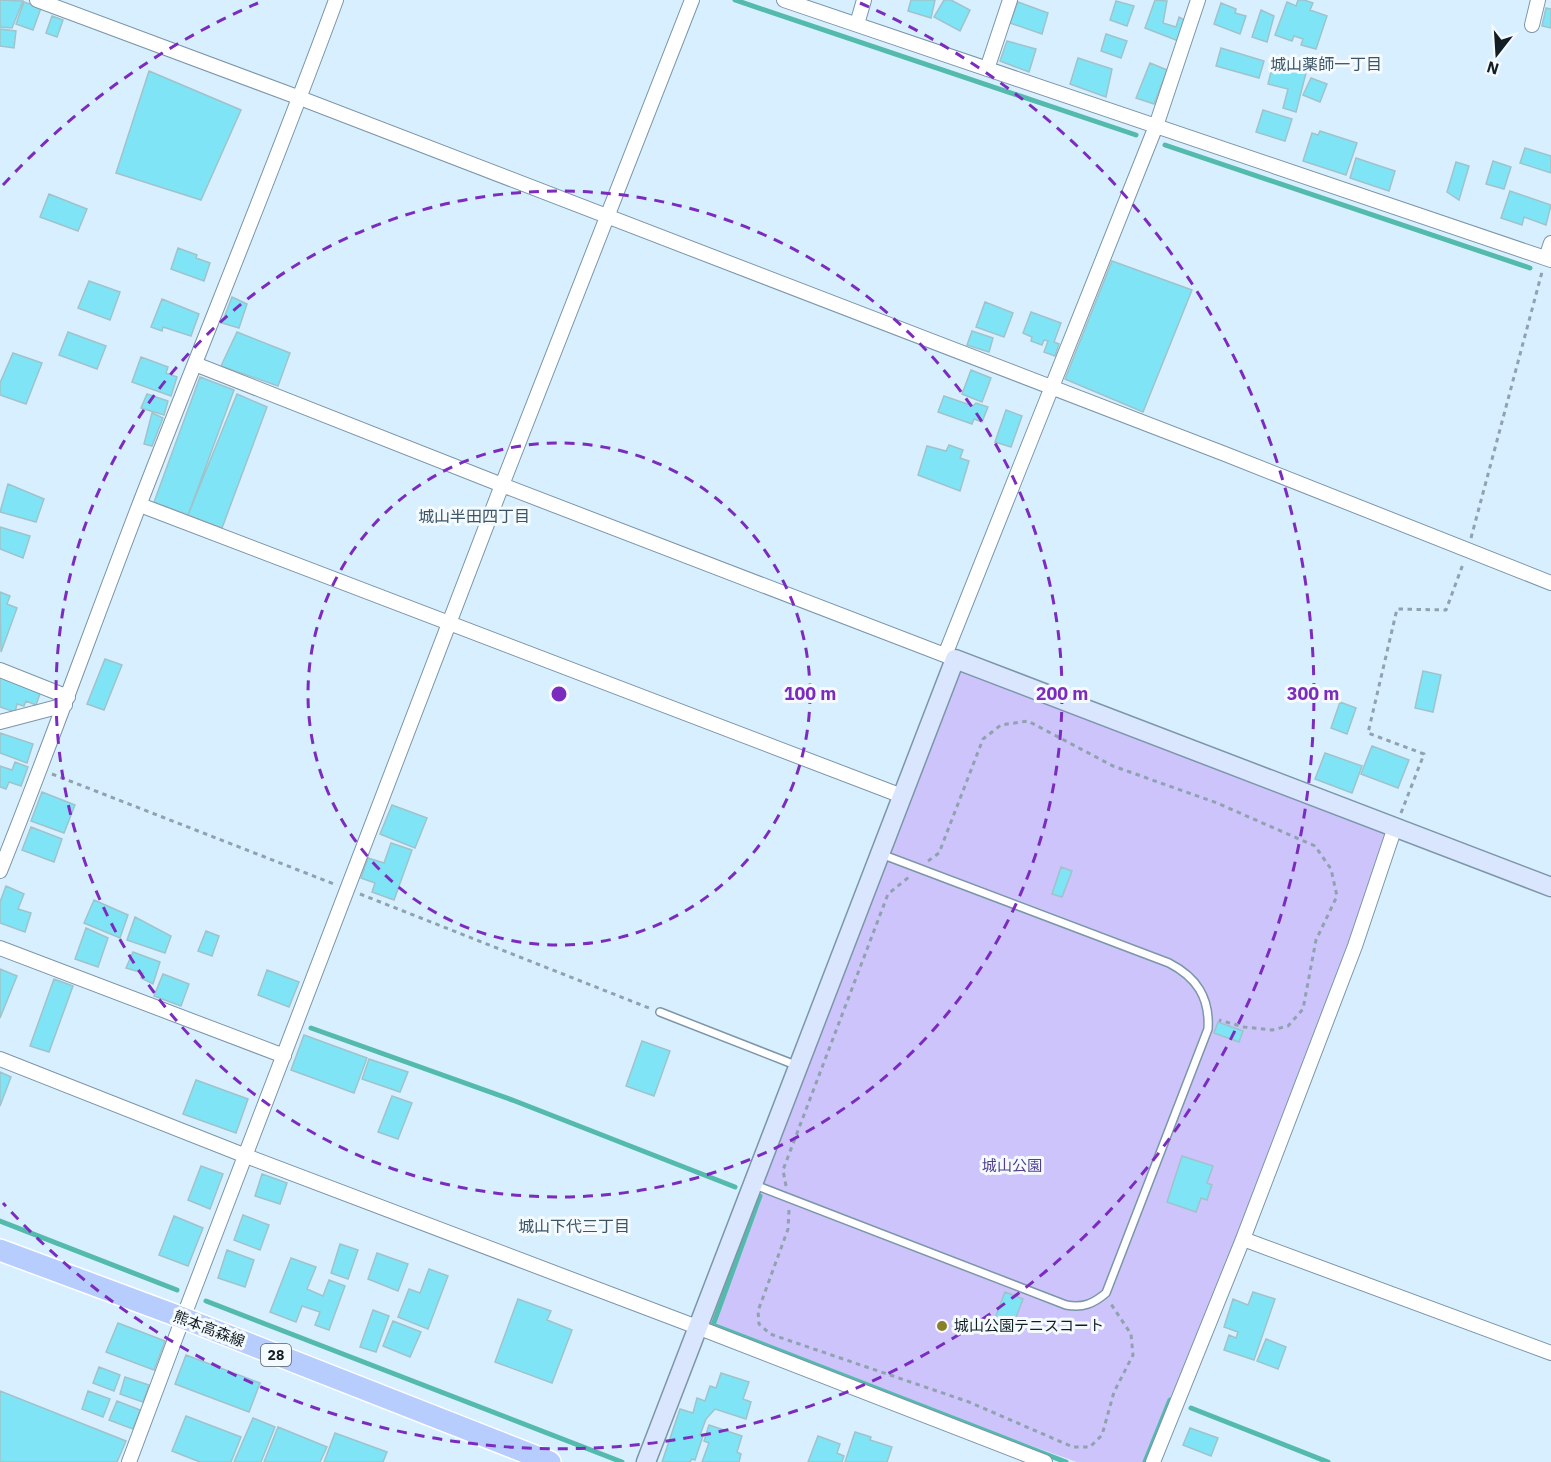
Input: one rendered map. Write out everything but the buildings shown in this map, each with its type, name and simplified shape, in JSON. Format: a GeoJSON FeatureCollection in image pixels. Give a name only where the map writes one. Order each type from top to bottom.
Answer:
{"type":"FeatureCollection","features":[{"type":"Feature","properties":{"kind":"main road","name":"熊本高森線"},"geometry":{"type":"LineString","coordinates":[[0,1250],[183,1318],[550,1462]]}},
{"type":"Feature","properties":{"kind":"street"},"geometry":{"type":"LineString","coordinates":[[37,0],[607,216],[1551,583]]}},
{"type":"Feature","properties":{"kind":"street"},"geometry":{"type":"LineString","coordinates":[[0,871],[336,0]]}},
{"type":"Feature","properties":{"kind":"street"},"geometry":{"type":"LineString","coordinates":[[129,1462],[502,485],[692,0]]}},
{"type":"Feature","properties":{"kind":"street"},"geometry":{"type":"LineString","coordinates":[[784,0],[814,5],[857,24],[987,69],[1548,259],[1551,243]]}},
{"type":"Feature","properties":{"kind":"street"},"geometry":{"type":"LineString","coordinates":[[857,24],[864,0]]}},
{"type":"Feature","properties":{"kind":"street"},"geometry":{"type":"LineString","coordinates":[[987,69],[1010,0]]}},
{"type":"Feature","properties":{"kind":"street"},"geometry":{"type":"LineString","coordinates":[[646,1462],[902,796],[950,657],[1051,388],[1156,126],[1198,0]]}},
{"type":"Feature","properties":{"kind":"street"},"geometry":{"type":"LineString","coordinates":[[1532,24],[1538,0]]}},
{"type":"Feature","properties":{"kind":"street"},"geometry":{"type":"LineString","coordinates":[[195,364],[502,485],[1551,887]]}},
{"type":"Feature","properties":{"kind":"street"},"geometry":{"type":"LineString","coordinates":[[140,505],[902,796]]}},
{"type":"Feature","properties":{"kind":"street"},"geometry":{"type":"LineString","coordinates":[[0,669],[66,701]]}},
{"type":"Feature","properties":{"kind":"street"},"geometry":{"type":"LineString","coordinates":[[0,722],[66,701]]}},
{"type":"Feature","properties":{"kind":"street"},"geometry":{"type":"LineString","coordinates":[[1153,1462],[1243,1239],[1355,946],[1395,827]]}},
{"type":"Feature","properties":{"kind":"street"},"geometry":{"type":"LineString","coordinates":[[0,948],[284,1056]]}},
{"type":"Feature","properties":{"kind":"street"},"geometry":{"type":"LineString","coordinates":[[0,1059],[246,1156],[1045,1462]]}},
{"type":"Feature","properties":{"kind":"street"},"geometry":{"type":"LineString","coordinates":[[1243,1239],[1551,1353]]}},
{"type":"Feature","properties":{"kind":"lane"},"geometry":{"type":"LineString","coordinates":[[752,1184],[1066,1305],[1078,1307],[1088,1304],[1098,1300],[1104,1294],[1208,1029],[1209,1018],[1201,992],[1194,980],[1181,969],[880,854]]}},
{"type":"Feature","properties":{"kind":"lane"},"geometry":{"type":"LineString","coordinates":[[660,1012],[798,1066]]}},
{"type":"Feature","properties":{"kind":"path"},"geometry":{"type":"LineString","coordinates":[[1395,827],[1424,754],[1368,733],[1398,609],[1446,610],[1468,550],[1548,259]]}},
{"type":"Feature","properties":{"kind":"path"},"geometry":{"type":"LineString","coordinates":[[1104,1294],[1131,1334],[1133,1354],[1114,1392],[1102,1435],[1090,1446],[1073,1447],[969,1402],[770,1334],[759,1324],[758,1311],[788,1229],[789,1198],[783,1170],[888,894],[939,853],[983,739],[1001,725],[1028,721],[1113,766],[1216,803],[1315,846],[1331,869],[1337,896],[1316,940],[1303,1009],[1288,1026],[1272,1030],[1244,1027],[1209,1018]]}},
{"type":"Feature","properties":{"kind":"green space","name":"城山公園"},"geometry":{"type":"Polygon","coordinates":[[[955,659],[1395,827],[1152,1462],[1077,1462],[697,1327],[955,659]]]}},
{"type":"Feature","properties":{"kind":"waterway"},"geometry":{"type":"LineString","coordinates":[[735,0],[1136,135]]}},
{"type":"Feature","properties":{"kind":"waterway"},"geometry":{"type":"LineString","coordinates":[[1165,145],[1530,268]]}},
{"type":"Feature","properties":{"kind":"waterway"},"geometry":{"type":"LineString","coordinates":[[311,1028],[515,1101],[735,1187]]}},
{"type":"Feature","properties":{"kind":"waterway"},"geometry":{"type":"LineString","coordinates":[[760,1196],[713,1325],[1066,1462]]}},
{"type":"Feature","properties":{"kind":"waterway"},"geometry":{"type":"LineString","coordinates":[[0,1221],[177,1290]]}},
{"type":"Feature","properties":{"kind":"waterway"},"geometry":{"type":"LineString","coordinates":[[206,1301],[622,1462]]}},
{"type":"Feature","properties":{"kind":"waterway"},"geometry":{"type":"LineString","coordinates":[[1145,1462],[1170,1400]]}},
{"type":"Feature","properties":{"kind":"waterway"},"geometry":{"type":"LineString","coordinates":[[1191,1408],[1328,1462]]}},
{"type":"Feature","properties":{"kind":"place","name":"城山公園テニスコート"},"geometry":{"type":"Point","coordinates":[942,1326]}},
{"type":"Feature","properties":{"kind":"district","name":"城山薬師一丁目"},"geometry":{"type":"Point","coordinates":[1326,64]}},
{"type":"Feature","properties":{"kind":"district","name":"城山半田四丁目"},"geometry":{"type":"Point","coordinates":[474,516]}},
{"type":"Feature","properties":{"kind":"district","name":"城山下代三丁目"},"geometry":{"type":"Point","coordinates":[574,1226]}}]}
